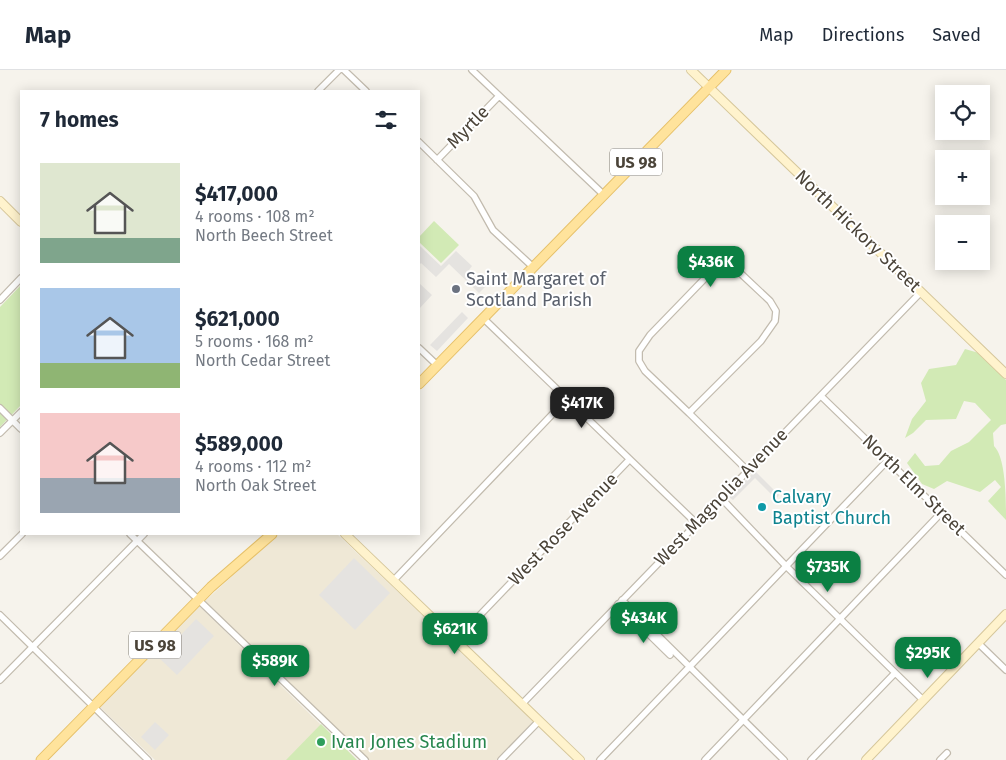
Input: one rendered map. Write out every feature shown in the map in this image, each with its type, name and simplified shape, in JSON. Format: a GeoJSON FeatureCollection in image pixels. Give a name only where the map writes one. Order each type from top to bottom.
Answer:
{"type":"FeatureCollection","features":[{"type":"Feature","properties":{"kind":"main road","name":"US 98"},"geometry":{"type":"LineString","coordinates":[[420,383],[726,70]]}},
{"type":"Feature","properties":{"kind":"main road","name":"US 98"},"geometry":{"type":"LineString","coordinates":[[41,760],[198,600],[271,535]]}},
{"type":"Feature","properties":{"kind":"street"},"geometry":{"type":"LineString","coordinates":[[319,90],[339,70]]}},
{"type":"Feature","properties":{"kind":"street"},"geometry":{"type":"LineString","coordinates":[[344,70],[365,90]]}},
{"type":"Feature","properties":{"kind":"street"},"geometry":{"type":"LineString","coordinates":[[472,70],[604,195]]}},
{"type":"Feature","properties":{"kind":"street","name":"North Hickory Street"},"geometry":{"type":"LineString","coordinates":[[691,70],[1006,374]]}},
{"type":"Feature","properties":{"kind":"street","name":"Myrtle"},"geometry":{"type":"LineString","coordinates":[[438,160],[499,96]]}},
{"type":"Feature","properties":{"kind":"street"},"geometry":{"type":"LineString","coordinates":[[420,143],[478,200],[493,230],[533,267]]}},
{"type":"Feature","properties":{"kind":"street"},"geometry":{"type":"LineString","coordinates":[[0,201],[20,221]]}},
{"type":"Feature","properties":{"kind":"street"},"geometry":{"type":"LineString","coordinates":[[690,413],[761,341],[776,321],[776,311],[770,301],[732,267],[720,267],[711,272],[650,335],[639,351],[639,362],[645,371],[747,470]]}},
{"type":"Feature","properties":{"kind":"street"},"geometry":{"type":"LineString","coordinates":[[0,300],[20,279]]}},
{"type":"Feature","properties":{"kind":"street","name":"West Magnolia Avenue"},"geometry":{"type":"LineString","coordinates":[[522,704],[921,292]]}},
{"type":"Feature","properties":{"kind":"street"},"geometry":{"type":"LineString","coordinates":[[483,318],[566,400],[696,523]]}},
{"type":"Feature","properties":{"kind":"street"},"geometry":{"type":"LineString","coordinates":[[420,349],[437,365]]}},
{"type":"Feature","properties":{"kind":"street","name":"North Elm Street"},"geometry":{"type":"LineString","coordinates":[[821,396],[1006,575]]}},
{"type":"Feature","properties":{"kind":"street"},"geometry":{"type":"LineString","coordinates":[[394,580],[566,400]]}},
{"type":"Feature","properties":{"kind":"street"},"geometry":{"type":"LineString","coordinates":[[0,408],[20,428]]}},
{"type":"Feature","properties":{"kind":"street"},"geometry":{"type":"LineString","coordinates":[[0,433],[20,413]]}},
{"type":"Feature","properties":{"kind":"street","name":"West Rose Avenue"},"geometry":{"type":"LineString","coordinates":[[456,640],[629,460]]}},
{"type":"Feature","properties":{"kind":"street"},"geometry":{"type":"LineString","coordinates":[[600,760],[888,460]]}},
{"type":"Feature","properties":{"kind":"street"},"geometry":{"type":"LineString","coordinates":[[721,498],[786,566],[923,700]]}},
{"type":"Feature","properties":{"kind":"street"},"geometry":{"type":"LineString","coordinates":[[705,760],[942,512]]}},
{"type":"Feature","properties":{"kind":"street"},"geometry":{"type":"LineString","coordinates":[[0,556],[21,535]]}},
{"type":"Feature","properties":{"kind":"street"},"geometry":{"type":"LineString","coordinates":[[131,535],[365,760]]}},
{"type":"Feature","properties":{"kind":"street"},"geometry":{"type":"LineString","coordinates":[[0,680],[143,535]]}},
{"type":"Feature","properties":{"kind":"street"},"geometry":{"type":"LineString","coordinates":[[346,535],[580,760]]}},
{"type":"Feature","properties":{"kind":"street"},"geometry":{"type":"LineString","coordinates":[[620,602],[784,760]]}},
{"type":"Feature","properties":{"kind":"street"},"geometry":{"type":"LineString","coordinates":[[0,614],[148,760]]}},
{"type":"Feature","properties":{"kind":"street"},"geometry":{"type":"LineString","coordinates":[[866,760],[1006,614]]}},
{"type":"Feature","properties":{"kind":"street"},"geometry":{"type":"LineString","coordinates":[[978,643],[1006,670]]}},
{"type":"Feature","properties":{"kind":"street"},"geometry":{"type":"LineString","coordinates":[[811,760],[895,673]]}},
{"type":"Feature","properties":{"kind":"street"},"geometry":{"type":"LineString","coordinates":[[501,760],[539,721]]}},
{"type":"Feature","properties":{"kind":"street"},"geometry":{"type":"LineString","coordinates":[[940,760],[947,753]]}},
{"type":"Feature","properties":{"kind":"shaded area"},"geometry":{"type":"Polygon","coordinates":[[[420,246],[441,266],[456,251],[472,266],[469,270],[486,286],[479,293],[449,264],[436,277],[421,263],[420,246]]]}},
{"type":"Feature","properties":{"kind":"shaded area"},"geometry":{"type":"Polygon","coordinates":[[[420,284],[432,295],[420,308],[420,284]]]}},
{"type":"Feature","properties":{"kind":"shaded area"},"geometry":{"type":"Polygon","coordinates":[[[462,312],[468,318],[437,351],[430,345],[462,312]]]}},
{"type":"Feature","properties":{"kind":"shaded area"},"geometry":{"type":"Polygon","coordinates":[[[755,471],[779,495],[776,499],[755,478],[733,500],[729,497],[755,471]]]}},
{"type":"Feature","properties":{"kind":"shaded area"},"geometry":{"type":"Polygon","coordinates":[[[277,535],[338,535],[534,721],[496,760],[366,760],[204,602],[277,535]]]}},
{"type":"Feature","properties":{"kind":"shaded area"},"geometry":{"type":"Polygon","coordinates":[[[354,558],[390,593],[355,630],[319,595],[354,558]]]}},
{"type":"Feature","properties":{"kind":"shaded area"},"geometry":{"type":"Polygon","coordinates":[[[198,605],[357,760],[155,760],[99,706],[198,605]]]}},
{"type":"Feature","properties":{"kind":"shaded area"},"geometry":{"type":"Polygon","coordinates":[[[196,619],[214,636],[177,675],[159,658],[196,619]]]}},
{"type":"Feature","properties":{"kind":"shaded area"},"geometry":{"type":"Polygon","coordinates":[[[155,722],[169,735],[155,750],[141,737],[155,722]]]}},
{"type":"Feature","properties":{"kind":"green space"},"geometry":{"type":"Polygon","coordinates":[[[434,221],[459,245],[441,263],[420,243],[420,236],[434,221]]]}},
{"type":"Feature","properties":{"kind":"green space"},"geometry":{"type":"Polygon","coordinates":[[[20,286],[20,406],[0,427],[0,307],[20,286]]]}},
{"type":"Feature","properties":{"kind":"green space"},"geometry":{"type":"Polygon","coordinates":[[[965,349],[979,353],[1006,380],[1006,424],[1001,425],[993,433],[994,446],[998,452],[1003,469],[1006,520],[988,501],[1001,487],[995,480],[980,492],[947,481],[934,489],[922,484],[907,463],[915,453],[925,466],[939,465],[951,451],[969,442],[991,420],[975,403],[964,401],[956,419],[926,420],[905,438],[912,419],[926,401],[921,383],[929,369],[956,365],[965,349]]]}},
{"type":"Feature","properties":{"kind":"green space","name":"Ivan Jones Stadium"},"geometry":{"type":"Polygon","coordinates":[[[321,724],[357,760],[286,760],[321,724]]]}},
{"type":"Feature","properties":{"kind":"place","name":"Saint Margaret of Scotland Parish"},"geometry":{"type":"Point","coordinates":[456,289]}},
{"type":"Feature","properties":{"kind":"place","name":"Calvary Baptist Church"},"geometry":{"type":"Point","coordinates":[762,507]}},
{"type":"Feature","properties":{"kind":"place","name":"Ivan Jones Stadium"},"geometry":{"type":"Point","coordinates":[321,742]}}]}
